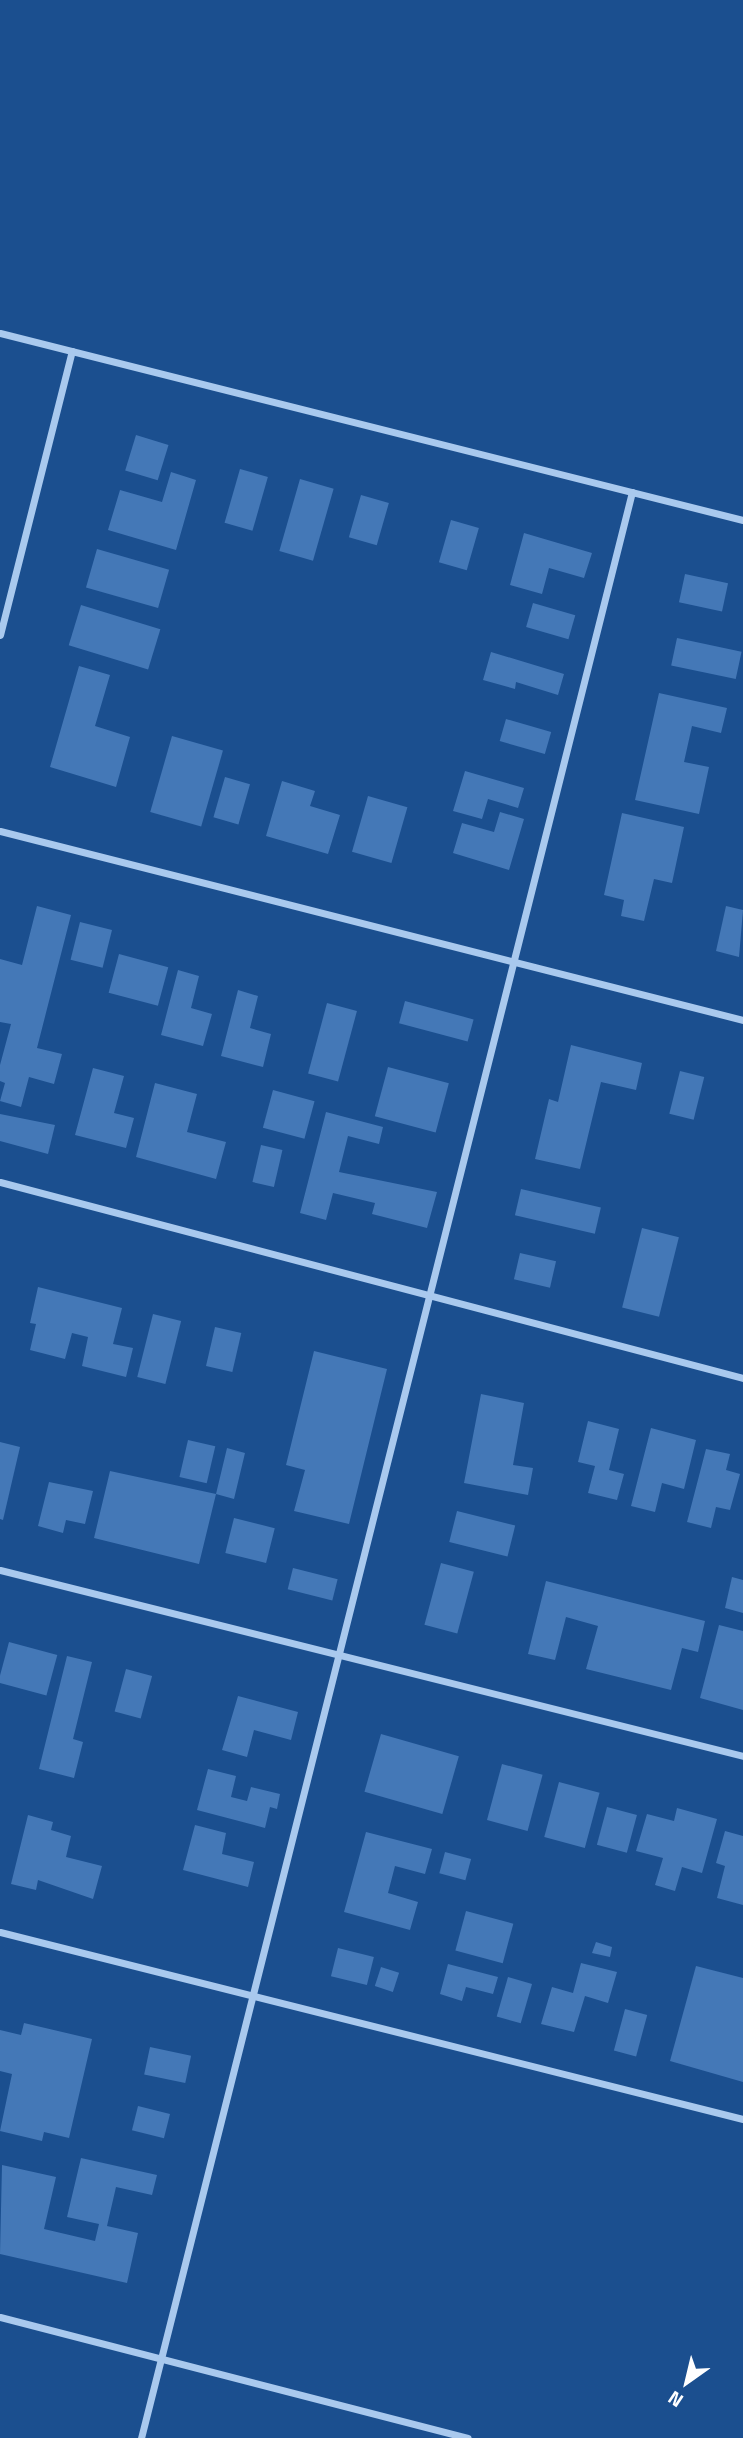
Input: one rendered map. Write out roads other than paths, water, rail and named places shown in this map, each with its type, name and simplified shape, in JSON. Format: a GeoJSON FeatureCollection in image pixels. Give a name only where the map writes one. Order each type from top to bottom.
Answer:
{"type":"FeatureCollection","features":[{"type":"Feature","properties":{"kind":"street"},"geometry":{"type":"LineString","coordinates":[[0,333],[743,520]]}},
{"type":"Feature","properties":{"kind":"street"},"geometry":{"type":"LineString","coordinates":[[0,635],[72,351]]}},
{"type":"Feature","properties":{"kind":"street"},"geometry":{"type":"LineString","coordinates":[[141,2438],[632,492]]}},
{"type":"Feature","properties":{"kind":"street"},"geometry":{"type":"LineString","coordinates":[[0,831],[743,1020]]}},
{"type":"Feature","properties":{"kind":"street"},"geometry":{"type":"LineString","coordinates":[[0,1182],[743,1378]]}},
{"type":"Feature","properties":{"kind":"street"},"geometry":{"type":"LineString","coordinates":[[0,1570],[743,1756]]}},
{"type":"Feature","properties":{"kind":"street"},"geometry":{"type":"LineString","coordinates":[[0,1932],[743,2119]]}},
{"type":"Feature","properties":{"kind":"street"},"geometry":{"type":"LineString","coordinates":[[0,2317],[468,2438]]}}]}
